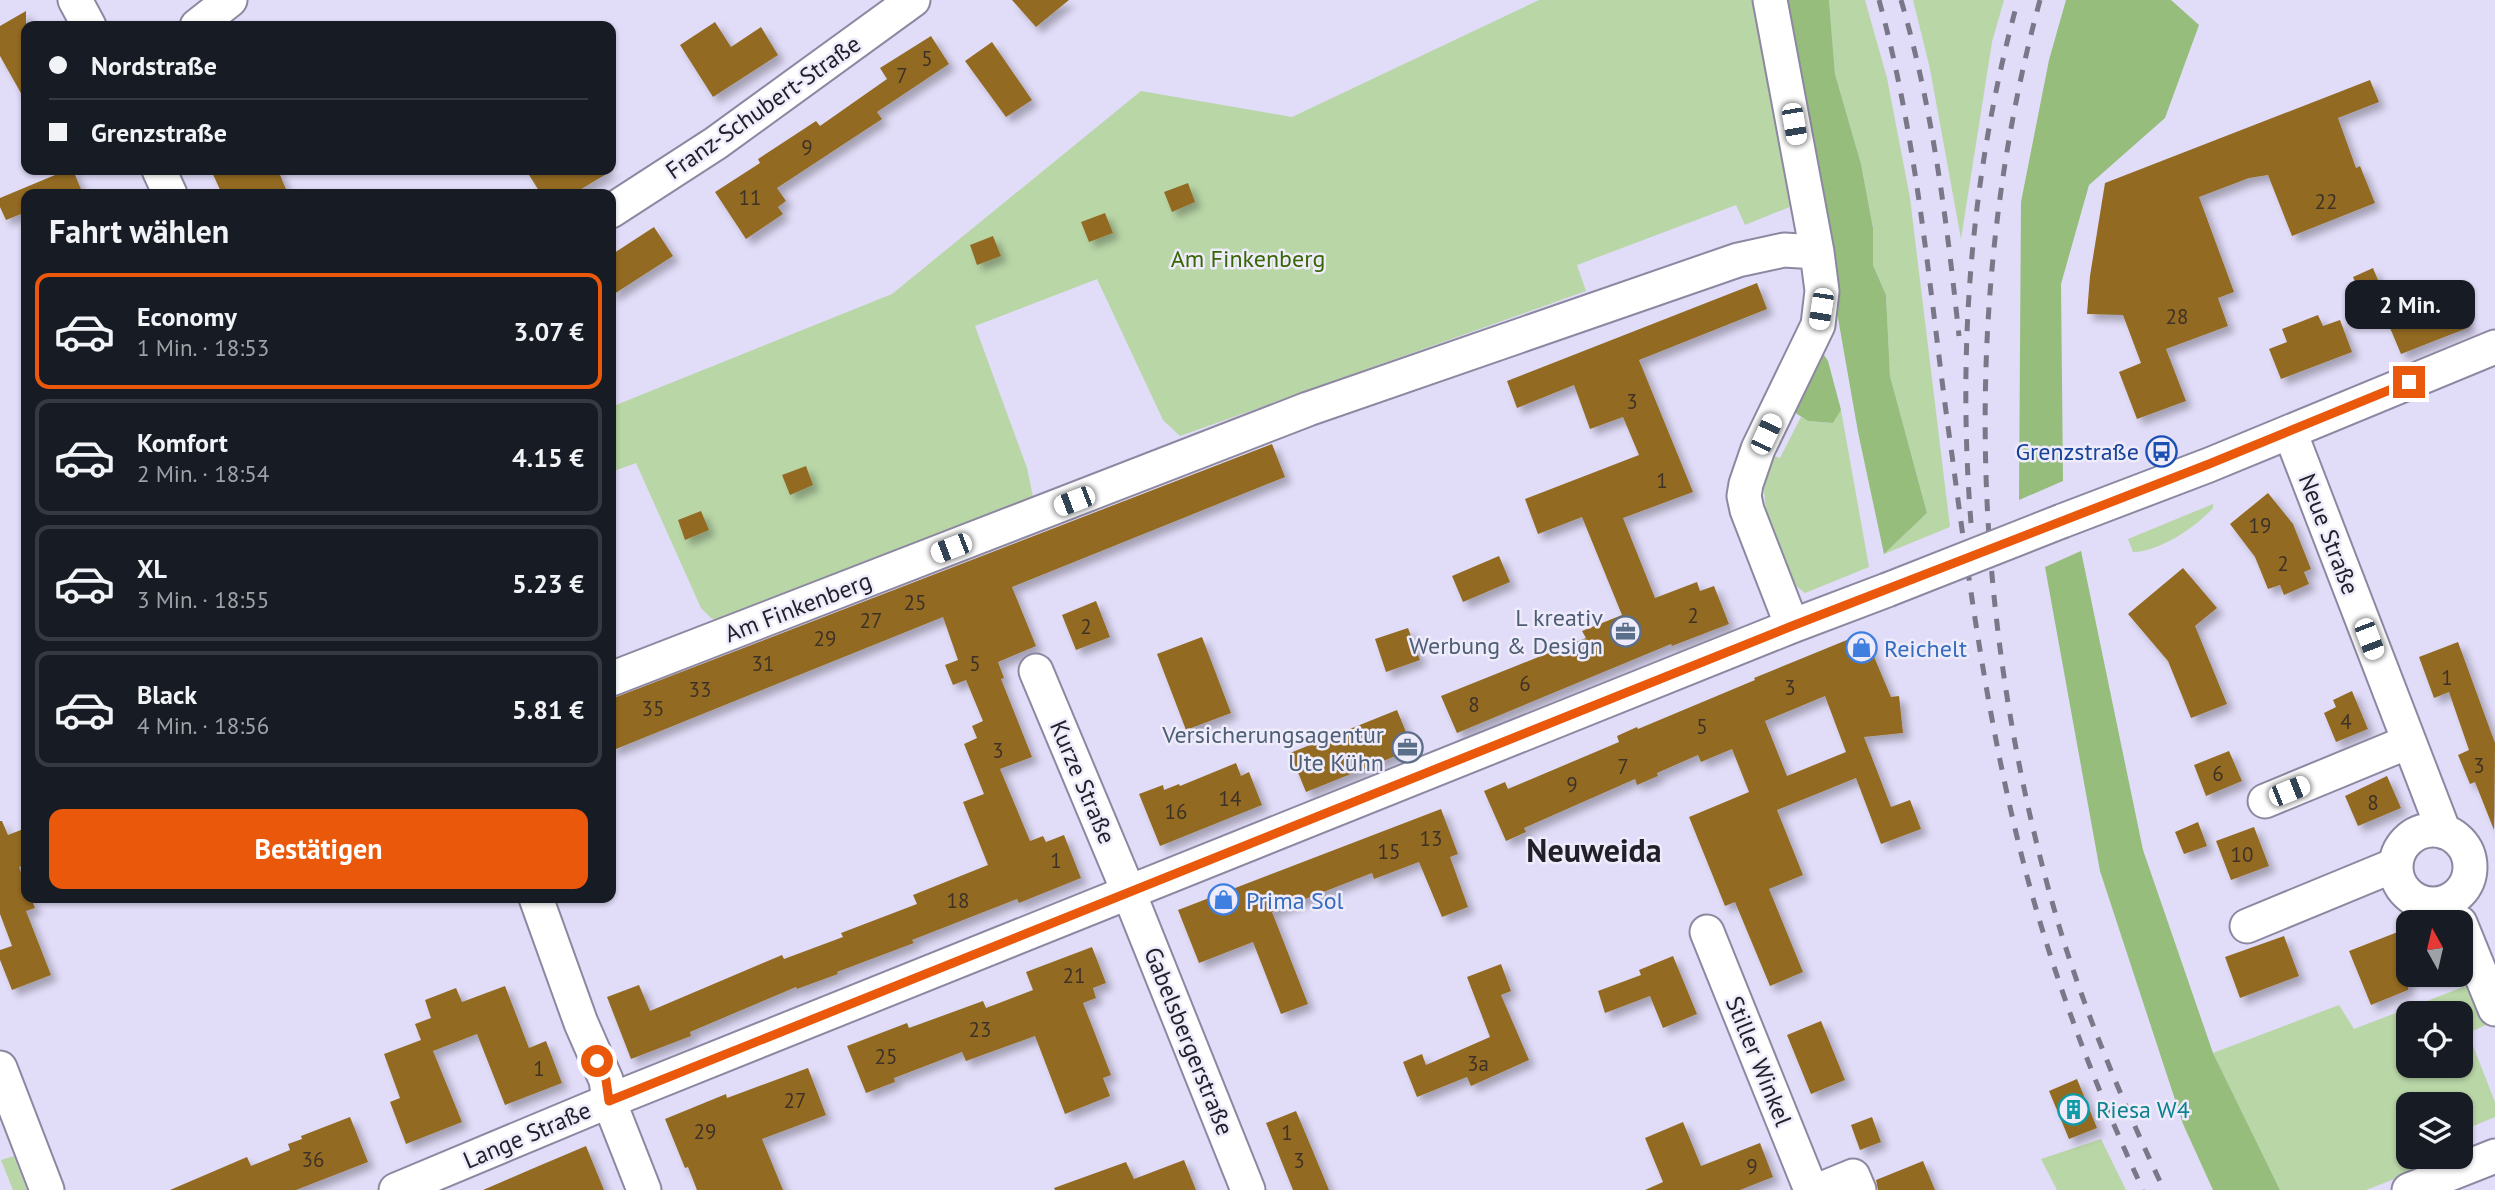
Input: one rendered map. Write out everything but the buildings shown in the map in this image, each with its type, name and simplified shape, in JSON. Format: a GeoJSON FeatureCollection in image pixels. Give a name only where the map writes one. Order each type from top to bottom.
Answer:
{"type":"FeatureCollection","features":[{"type":"Feature","properties":{"kind":"street"},"geometry":{"type":"LineString","coordinates":[[75,0],[86,21]]}},
{"type":"Feature","properties":{"kind":"street"},"geometry":{"type":"LineString","coordinates":[[203,21],[230,0]]}},
{"type":"Feature","properties":{"kind":"street","name":"Franz-Schubert-Straße"},"geometry":{"type":"LineString","coordinates":[[616,208],[716,143],[913,0]]}},
{"type":"Feature","properties":{"kind":"street"},"geometry":{"type":"LineString","coordinates":[[1770,0],[1818,252],[1822,291],[1818,325],[1758,449],[1744,496],[1792,626]]}},
{"type":"Feature","properties":{"kind":"street","name":"Am Finkenberg"},"geometry":{"type":"LineString","coordinates":[[616,677],[1308,409],[1738,260],[1784,250],[1818,252]]}},
{"type":"Feature","properties":{"kind":"street"},"geometry":{"type":"LineString","coordinates":[[2290,432],[2495,347]]}},
{"type":"Feature","properties":{"kind":"street","name":"Lange Straße"},"geometry":{"type":"LineString","coordinates":[[396,1190],[609,1101],[1792,626],[2290,432]]}},
{"type":"Feature","properties":{"kind":"street","name":"Neue Straße"},"geometry":{"type":"LineString","coordinates":[[2290,432],[2444,832]]}},
{"type":"Feature","properties":{"kind":"street","name":"Kurze Straße"},"geometry":{"type":"LineString","coordinates":[[1036,671],[1129,892]]}},
{"type":"Feature","properties":{"kind":"street"},"geometry":{"type":"LineString","coordinates":[[2265,801],[2408,742]]}},
{"type":"Feature","properties":{"kind":"street"},"geometry":{"type":"LineString","coordinates":[[2450,910],[2441,904],[2418,902],[2401,887],[2395,865],[2401,847],[2408,839],[2425,831],[2444,832],[2460,841],[2469,858],[2469,877],[2459,894],[2457,910]]}},
{"type":"Feature","properties":{"kind":"street"},"geometry":{"type":"LineString","coordinates":[[2247,926],[2395,865]]}},
{"type":"Feature","properties":{"kind":"street","name":"Gabelsbergerstraße"},"geometry":{"type":"LineString","coordinates":[[1129,892],[1248,1190]]}},
{"type":"Feature","properties":{"kind":"street"},"geometry":{"type":"LineString","coordinates":[[538,903],[581,1023],[606,1080],[609,1101],[644,1190]]}},
{"type":"Feature","properties":{"kind":"street","name":"Stiller Winkel"},"geometry":{"type":"LineString","coordinates":[[1707,932],[1811,1190]]}},
{"type":"Feature","properties":{"kind":"street"},"geometry":{"type":"LineString","coordinates":[[2473,955],[2495,1009]]}},
{"type":"Feature","properties":{"kind":"street"},"geometry":{"type":"LineString","coordinates":[[0,1068],[47,1190]]}},
{"type":"Feature","properties":{"kind":"street"},"geometry":{"type":"LineString","coordinates":[[2409,1190],[2495,1156]]}},
{"type":"Feature","properties":{"kind":"street"},"geometry":{"type":"LineString","coordinates":[[1819,1190],[1853,1176],[1859,1190]]}},
{"type":"Feature","properties":{"kind":"green space","name":"Am Finkenberg"},"geometry":{"type":"Polygon","coordinates":[[[1539,0],[1757,0],[1792,206],[1745,225],[1736,205],[1577,265],[1586,291],[1180,436],[1163,420],[1097,279],[975,326],[1027,468],[1033,497],[725,624],[711,618],[701,608],[636,463],[616,470],[616,405],[892,294],[1141,91],[1292,117],[1539,0]]]}},
{"type":"Feature","properties":{"kind":"green space"},"geometry":{"type":"Polygon","coordinates":[[[1785,0],[1829,0],[1835,74],[1861,164],[1873,228],[1873,265],[1886,295],[1890,376],[1927,513],[1884,554],[1858,432],[1838,318],[1833,264],[1813,136],[1785,0]]]}},
{"type":"Feature","properties":{"kind":"green space"},"geometry":{"type":"Polygon","coordinates":[[[1829,0],[1865,0],[1887,78],[1910,198],[1950,527],[1884,554],[1927,513],[1890,376],[1886,295],[1873,265],[1873,228],[1861,164],[1835,74],[1829,0]]]}},
{"type":"Feature","properties":{"kind":"green space"},"geometry":{"type":"Polygon","coordinates":[[[1913,0],[2004,0],[1992,42],[1961,239],[1930,69],[1913,0]]]}},
{"type":"Feature","properties":{"kind":"green space"},"geometry":{"type":"Polygon","coordinates":[[[2066,0],[2171,0],[2199,25],[2165,118],[2089,185],[2061,284],[2063,481],[2019,500],[2021,202],[2049,60],[2066,0]]]}},
{"type":"Feature","properties":{"kind":"green space"},"geometry":{"type":"Polygon","coordinates":[[[1822,352],[1828,361],[1841,410],[1833,423],[1808,421],[1794,412],[1822,352]]]}},
{"type":"Feature","properties":{"kind":"green space"},"geometry":{"type":"Polygon","coordinates":[[[1841,410],[1869,567],[1805,593],[1788,579],[1767,521],[1764,490],[1771,455],[1780,458],[1801,417],[1808,421],[1833,423],[1841,410]]]}},
{"type":"Feature","properties":{"kind":"green space"},"geometry":{"type":"Polygon","coordinates":[[[2213,504],[2213,508],[2206,515],[2176,537],[2154,548],[2133,552],[2128,539],[2213,504]]]}},
{"type":"Feature","properties":{"kind":"green space"},"geometry":{"type":"Polygon","coordinates":[[[2081,551],[2143,850],[2213,1053],[2280,1190],[2213,1190],[2183,1124],[2100,871],[2045,567],[2081,551]]]}},
{"type":"Feature","properties":{"kind":"green space"},"geometry":{"type":"Polygon","coordinates":[[[2463,987],[2472,987],[2488,1024],[2473,1031],[2473,1001],[2427,1001],[2463,987]]]}},
{"type":"Feature","properties":{"kind":"green space"},"geometry":{"type":"Polygon","coordinates":[[[2339,1005],[2354,1029],[2396,1013],[2396,1078],[2473,1078],[2473,1046],[2495,1102],[2495,1117],[2473,1126],[2473,1092],[2396,1092],[2396,1169],[2420,1169],[2366,1190],[2280,1190],[2213,1053],[2339,1005]]]}},
{"type":"Feature","properties":{"kind":"green space"},"geometry":{"type":"Polygon","coordinates":[[[2101,1139],[2126,1190],[2057,1190],[2041,1159],[2101,1139]]]}},
{"type":"Feature","properties":{"kind":"green space"},"geometry":{"type":"Polygon","coordinates":[[[14,1156],[27,1190],[13,1190],[1,1160],[14,1156]]]}},
{"type":"Feature","properties":{"kind":"railway"},"geometry":{"type":"LineString","coordinates":[[1879,0],[1905,113],[1923,226],[1973,608],[2011,811],[2034,903],[2061,987],[2091,1069],[2143,1190]]}},
{"type":"Feature","properties":{"kind":"railway"},"geometry":{"type":"LineString","coordinates":[[1901,0],[1930,124],[1944,209],[1959,336]]}},
{"type":"Feature","properties":{"kind":"railway"},"geometry":{"type":"LineString","coordinates":[[1971,523],[1966,391],[1972,260],[1989,129],[2018,0]]}},
{"type":"Feature","properties":{"kind":"railway"},"geometry":{"type":"LineString","coordinates":[[2040,0],[2013,116],[1996,233],[1987,352],[1986,471],[1993,590],[2009,708],[2032,825],[2063,939],[2109,1066],[2164,1190]]}},
{"type":"Feature","properties":{"kind":"place","name":"Grenzstraße"},"geometry":{"type":"Point","coordinates":[2162,451]}},
{"type":"Feature","properties":{"kind":"place","name":"L kreativ Werbung & Design"},"geometry":{"type":"Point","coordinates":[1626,631]}},
{"type":"Feature","properties":{"kind":"place","name":"Reichelt"},"geometry":{"type":"Point","coordinates":[1861,648]}},
{"type":"Feature","properties":{"kind":"place","name":"Versicherungsagentur Ute Kühn"},"geometry":{"type":"Point","coordinates":[1407,748]}},
{"type":"Feature","properties":{"kind":"place","name":"Prima Sol"},"geometry":{"type":"Point","coordinates":[1223,900]}},
{"type":"Feature","properties":{"kind":"place","name":"Riesa W4"},"geometry":{"type":"Point","coordinates":[2073,1109]}},
{"type":"Feature","properties":{"kind":"district","name":"Neuweida"},"geometry":{"type":"Point","coordinates":[1594,850]}},
{"type":"Feature","properties":{"kind":"route"},"geometry":{"type":"LineString","coordinates":[[597,1061],[606,1080],[609,1101],[1792,626],[2290,432],[2409,382]]}}]}
